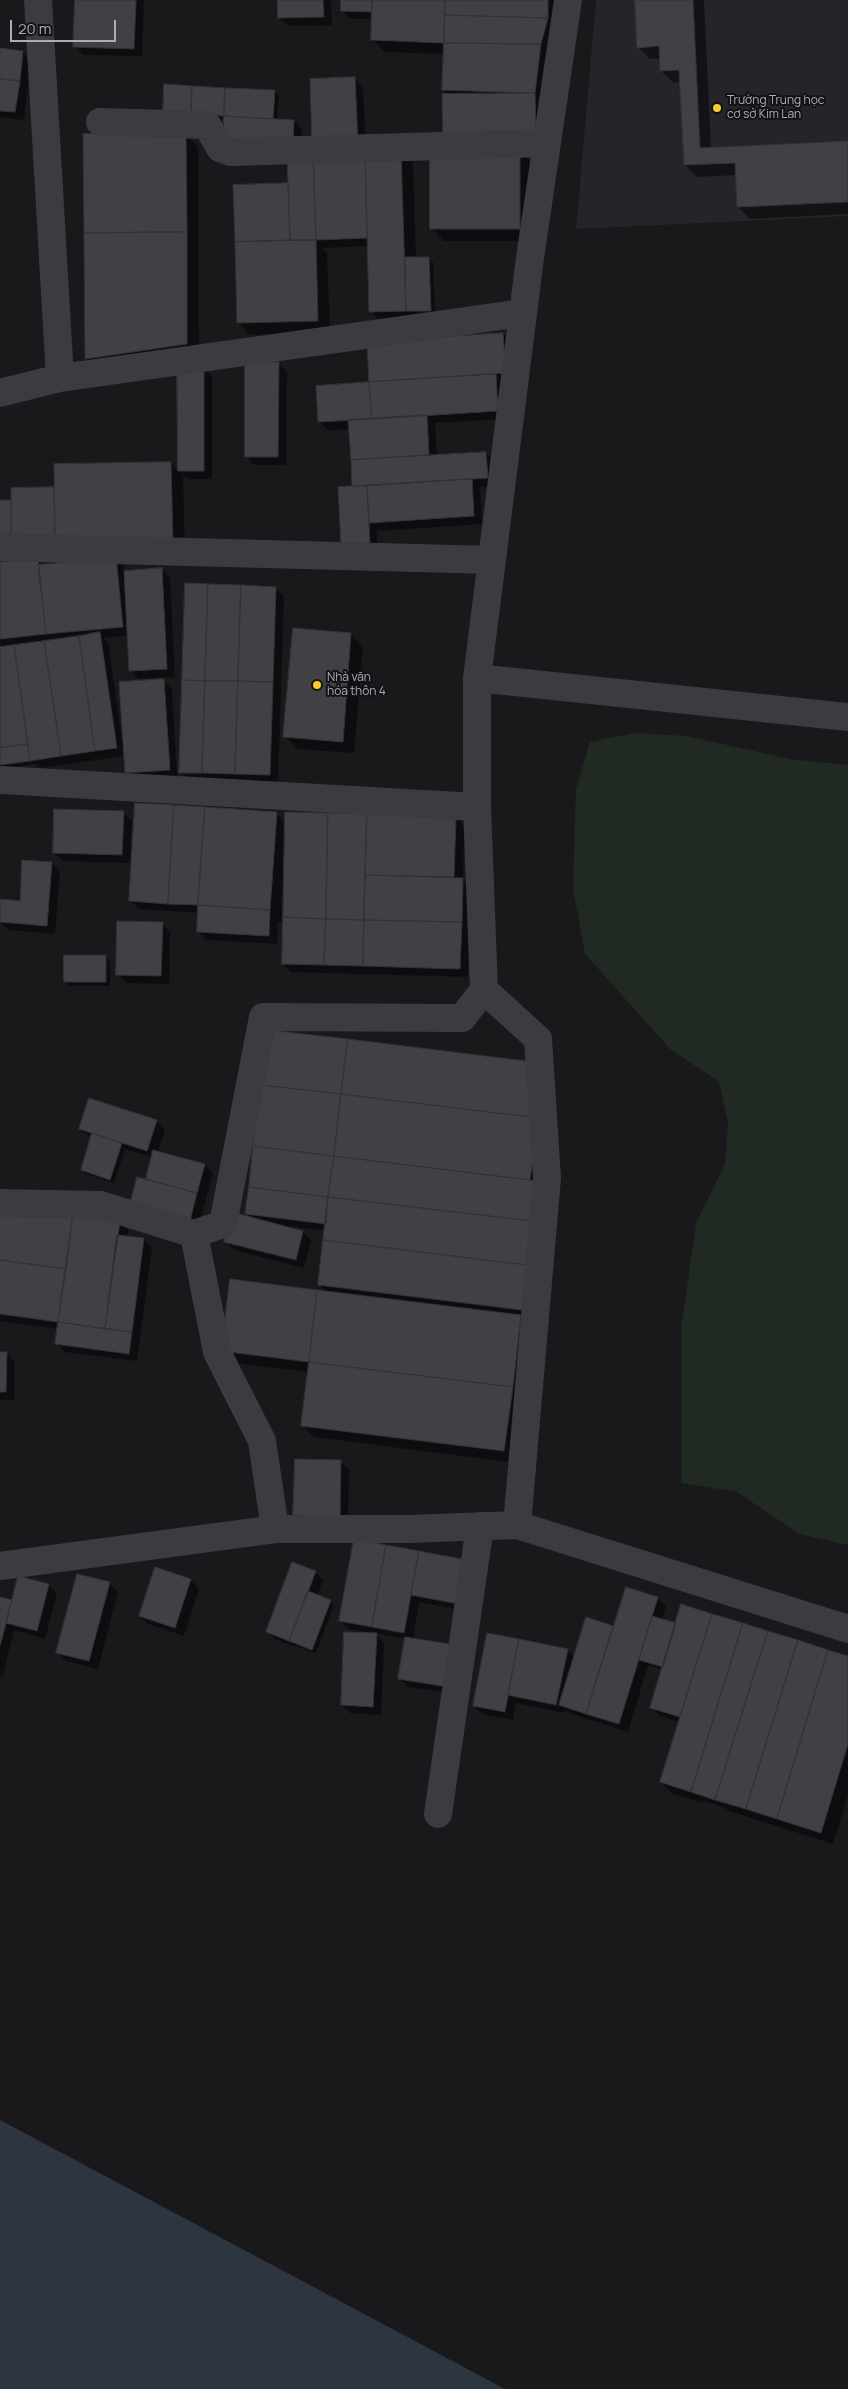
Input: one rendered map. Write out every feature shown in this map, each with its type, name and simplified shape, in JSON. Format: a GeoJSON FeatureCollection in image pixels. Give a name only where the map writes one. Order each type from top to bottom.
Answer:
{"type":"FeatureCollection","features":[{"type":"Feature","properties":{"kind":"street"},"geometry":{"type":"LineString","coordinates":[[38,0],[60,378]]}},
{"type":"Feature","properties":{"kind":"street"},"geometry":{"type":"LineString","coordinates":[[0,1204],[101,1205],[194,1234],[223,1224],[263,1017],[462,1018],[484,990],[477,807],[477,678],[522,314],[568,0]]}},
{"type":"Feature","properties":{"kind":"street"},"geometry":{"type":"LineString","coordinates":[[100,122],[206,125],[220,148],[231,152],[546,143]]}},
{"type":"Feature","properties":{"kind":"street"},"geometry":{"type":"LineString","coordinates":[[0,393],[60,378],[522,314]]}},
{"type":"Feature","properties":{"kind":"street"},"geometry":{"type":"LineString","coordinates":[[0,547],[492,560]]}},
{"type":"Feature","properties":{"kind":"street"},"geometry":{"type":"LineString","coordinates":[[477,678],[848,717]]}},
{"type":"Feature","properties":{"kind":"street"},"geometry":{"type":"LineString","coordinates":[[0,780],[477,807]]}},
{"type":"Feature","properties":{"kind":"street"},"geometry":{"type":"LineString","coordinates":[[484,990],[538,1039],[546,1178],[517,1525]]}},
{"type":"Feature","properties":{"kind":"street"},"geometry":{"type":"LineString","coordinates":[[194,1234],[217,1352],[262,1441],[274,1529]]}},
{"type":"Feature","properties":{"kind":"street"},"geometry":{"type":"LineString","coordinates":[[0,1566],[274,1529],[517,1525],[848,1629]]}},
{"type":"Feature","properties":{"kind":"street"},"geometry":{"type":"LineString","coordinates":[[438,1814],[480,1526]]}},
{"type":"Feature","properties":{"kind":"shaded area","name":"Trường Trung học cơ sở Kim Lan"},"geometry":{"type":"Polygon","coordinates":[[[596,0],[848,0],[848,216],[576,229],[596,0]]]}},
{"type":"Feature","properties":{"kind":"shaded area"},"geometry":{"type":"Polygon","coordinates":[[[634,733],[687,736],[790,759],[848,765],[848,1545],[799,1534],[737,1492],[681,1483],[681,1329],[696,1223],[725,1164],[728,1123],[719,1082],[670,1049],[585,954],[573,889],[576,789],[590,742],[634,733]]]}},
{"type":"Feature","properties":{"kind":"shaded area"},"geometry":{"type":"Polygon","coordinates":[[[0,2120],[505,2389],[0,2389],[0,2120]]]}},
{"type":"Feature","properties":{"kind":"building"},"geometry":{"type":"Polygon","coordinates":[[[75,0],[136,0],[134,49],[73,47],[75,0]]]}},
{"type":"Feature","properties":{"kind":"building"},"geometry":{"type":"Polygon","coordinates":[[[278,0],[323,0],[324,17],[278,18],[278,0]]]}},
{"type":"Feature","properties":{"kind":"building"},"geometry":{"type":"Polygon","coordinates":[[[341,0],[372,0],[372,12],[341,11],[341,0]]]}},
{"type":"Feature","properties":{"kind":"building"},"geometry":{"type":"Polygon","coordinates":[[[372,0],[445,0],[444,43],[371,40],[372,0]]]}},
{"type":"Feature","properties":{"kind":"building"},"geometry":{"type":"Polygon","coordinates":[[[445,0],[548,0],[548,18],[445,15],[445,0]]]}},
{"type":"Feature","properties":{"kind":"building"},"geometry":{"type":"Polygon","coordinates":[[[635,0],[693,0],[700,148],[848,141],[848,202],[737,207],[735,163],[684,165],[679,70],[660,71],[659,46],[637,48],[635,0]]]}},
{"type":"Feature","properties":{"kind":"building"},"geometry":{"type":"Polygon","coordinates":[[[445,15],[548,18],[541,44],[444,43],[445,15]]]}},
{"type":"Feature","properties":{"kind":"building"},"geometry":{"type":"Polygon","coordinates":[[[444,43],[541,44],[535,93],[442,90],[444,43]]]}},
{"type":"Feature","properties":{"kind":"building"},"geometry":{"type":"Polygon","coordinates":[[[0,48],[23,51],[20,81],[0,79],[0,48]]]}},
{"type":"Feature","properties":{"kind":"building"},"geometry":{"type":"Polygon","coordinates":[[[355,77],[358,143],[312,145],[310,79],[355,77]]]}},
{"type":"Feature","properties":{"kind":"building"},"geometry":{"type":"Polygon","coordinates":[[[0,79],[20,81],[15,112],[0,111],[0,79]]]}},
{"type":"Feature","properties":{"kind":"building"},"geometry":{"type":"Polygon","coordinates":[[[164,84],[192,86],[191,114],[163,112],[164,84]]]}},
{"type":"Feature","properties":{"kind":"building"},"geometry":{"type":"Polygon","coordinates":[[[192,86],[225,88],[224,116],[191,114],[192,86]]]}},
{"type":"Feature","properties":{"kind":"building"},"geometry":{"type":"Polygon","coordinates":[[[225,88],[275,90],[273,119],[224,116],[225,88]]]}},
{"type":"Feature","properties":{"kind":"building"},"geometry":{"type":"Polygon","coordinates":[[[535,93],[536,137],[443,138],[442,94],[535,93]]]}},
{"type":"Feature","properties":{"kind":"building"},"geometry":{"type":"Polygon","coordinates":[[[224,116],[294,120],[293,147],[222,143],[224,116]]]}},
{"type":"Feature","properties":{"kind":"building"},"geometry":{"type":"Polygon","coordinates":[[[186,133],[187,232],[84,233],[83,134],[186,133]]]}},
{"type":"Feature","properties":{"kind":"building"},"geometry":{"type":"Polygon","coordinates":[[[430,149],[520,149],[520,229],[430,229],[430,149]]]}},
{"type":"Feature","properties":{"kind":"building"},"geometry":{"type":"Polygon","coordinates":[[[401,150],[406,311],[369,312],[365,151],[401,150]]]}},
{"type":"Feature","properties":{"kind":"building"},"geometry":{"type":"Polygon","coordinates":[[[365,151],[367,238],[316,240],[313,153],[365,151]]]}},
{"type":"Feature","properties":{"kind":"building"},"geometry":{"type":"Polygon","coordinates":[[[313,153],[316,240],[290,240],[287,154],[313,153]]]}},
{"type":"Feature","properties":{"kind":"building"},"geometry":{"type":"Polygon","coordinates":[[[288,183],[290,240],[235,242],[233,185],[288,183]]]}},
{"type":"Feature","properties":{"kind":"building"},"geometry":{"type":"Polygon","coordinates":[[[187,232],[187,344],[85,359],[84,233],[187,232]]]}},
{"type":"Feature","properties":{"kind":"building"},"geometry":{"type":"Polygon","coordinates":[[[316,240],[318,321],[237,323],[235,242],[316,240]]]}},
{"type":"Feature","properties":{"kind":"building"},"geometry":{"type":"Polygon","coordinates":[[[405,257],[429,257],[431,311],[406,311],[405,257]]]}},
{"type":"Feature","properties":{"kind":"building"},"geometry":{"type":"Polygon","coordinates":[[[503,333],[506,373],[369,382],[367,342],[503,333]]]}},
{"type":"Feature","properties":{"kind":"building"},"geometry":{"type":"Polygon","coordinates":[[[245,362],[279,362],[278,457],[245,457],[245,362]]]}},
{"type":"Feature","properties":{"kind":"building"},"geometry":{"type":"Polygon","coordinates":[[[177,366],[204,366],[204,471],[178,471],[177,366]]]}},
{"type":"Feature","properties":{"kind":"building"},"geometry":{"type":"Polygon","coordinates":[[[496,374],[498,411],[372,419],[369,382],[496,374]]]}},
{"type":"Feature","properties":{"kind":"building"},"geometry":{"type":"Polygon","coordinates":[[[369,382],[372,419],[318,422],[316,386],[369,382]]]}},
{"type":"Feature","properties":{"kind":"building"},"geometry":{"type":"Polygon","coordinates":[[[427,415],[429,455],[351,460],[348,420],[427,415]]]}},
{"type":"Feature","properties":{"kind":"building"},"geometry":{"type":"Polygon","coordinates":[[[486,452],[488,478],[352,486],[351,460],[486,452]]]}},
{"type":"Feature","properties":{"kind":"building"},"geometry":{"type":"Polygon","coordinates":[[[171,462],[173,544],[55,546],[54,464],[171,462]]]}},
{"type":"Feature","properties":{"kind":"building"},"geometry":{"type":"Polygon","coordinates":[[[472,479],[474,516],[369,523],[367,486],[472,479]]]}},
{"type":"Feature","properties":{"kind":"building"},"geometry":{"type":"Polygon","coordinates":[[[367,486],[370,544],[341,546],[338,487],[367,486]]]}},
{"type":"Feature","properties":{"kind":"building"},"geometry":{"type":"Polygon","coordinates":[[[54,487],[55,538],[11,538],[11,488],[54,487]]]}},
{"type":"Feature","properties":{"kind":"building"},"geometry":{"type":"Polygon","coordinates":[[[0,500],[11,500],[11,534],[0,534],[0,500]]]}},
{"type":"Feature","properties":{"kind":"building"},"geometry":{"type":"Polygon","coordinates":[[[116,557],[123,627],[46,634],[38,565],[116,557]]]}},
{"type":"Feature","properties":{"kind":"building"},"geometry":{"type":"Polygon","coordinates":[[[38,558],[46,634],[0,639],[0,562],[38,558]]]}},
{"type":"Feature","properties":{"kind":"building"},"geometry":{"type":"Polygon","coordinates":[[[162,568],[167,669],[129,671],[124,571],[162,568]]]}},
{"type":"Feature","properties":{"kind":"building"},"geometry":{"type":"Polygon","coordinates":[[[185,583],[208,584],[205,681],[182,680],[185,583]]]}},
{"type":"Feature","properties":{"kind":"building"},"geometry":{"type":"Polygon","coordinates":[[[208,584],[241,585],[238,681],[205,681],[208,584]]]}},
{"type":"Feature","properties":{"kind":"building"},"geometry":{"type":"Polygon","coordinates":[[[241,585],[276,587],[273,682],[238,681],[241,585]]]}},
{"type":"Feature","properties":{"kind":"building","name":"Nhà văn hóa thôn 4"},"geometry":{"type":"Polygon","coordinates":[[[293,628],[351,633],[343,742],[283,737],[293,628]]]}},
{"type":"Feature","properties":{"kind":"building"},"geometry":{"type":"Polygon","coordinates":[[[100,632],[117,748],[95,751],[79,636],[100,632]]]}},
{"type":"Feature","properties":{"kind":"building"},"geometry":{"type":"Polygon","coordinates":[[[79,636],[95,751],[61,756],[44,641],[79,636]]]}},
{"type":"Feature","properties":{"kind":"building"},"geometry":{"type":"Polygon","coordinates":[[[44,641],[61,756],[30,761],[14,645],[44,641]]]}},
{"type":"Feature","properties":{"kind":"building"},"geometry":{"type":"Polygon","coordinates":[[[14,645],[28,744],[0,748],[0,647],[14,645]]]}},
{"type":"Feature","properties":{"kind":"building"},"geometry":{"type":"Polygon","coordinates":[[[164,679],[170,770],[125,773],[119,682],[164,679]]]}},
{"type":"Feature","properties":{"kind":"building"},"geometry":{"type":"Polygon","coordinates":[[[182,680],[205,681],[202,773],[179,773],[182,680]]]}},
{"type":"Feature","properties":{"kind":"building"},"geometry":{"type":"Polygon","coordinates":[[[205,681],[238,681],[235,774],[202,773],[205,681]]]}},
{"type":"Feature","properties":{"kind":"building"},"geometry":{"type":"Polygon","coordinates":[[[238,681],[273,682],[270,775],[235,774],[238,681]]]}},
{"type":"Feature","properties":{"kind":"building"},"geometry":{"type":"Polygon","coordinates":[[[28,744],[30,761],[0,765],[0,748],[28,744]]]}},
{"type":"Feature","properties":{"kind":"building"},"geometry":{"type":"Polygon","coordinates":[[[135,803],[174,805],[168,904],[129,901],[135,803]]]}},
{"type":"Feature","properties":{"kind":"building"},"geometry":{"type":"Polygon","coordinates":[[[174,805],[205,807],[198,905],[168,904],[174,805]]]}},
{"type":"Feature","properties":{"kind":"building"},"geometry":{"type":"Polygon","coordinates":[[[205,807],[277,812],[270,910],[198,905],[205,807]]]}},
{"type":"Feature","properties":{"kind":"building"},"geometry":{"type":"Polygon","coordinates":[[[54,809],[124,811],[122,855],[53,853],[54,809]]]}},
{"type":"Feature","properties":{"kind":"building"},"geometry":{"type":"Polygon","coordinates":[[[285,812],[328,813],[326,919],[283,917],[285,812]]]}},
{"type":"Feature","properties":{"kind":"building"},"geometry":{"type":"Polygon","coordinates":[[[328,813],[367,814],[364,920],[326,919],[328,813]]]}},
{"type":"Feature","properties":{"kind":"building"},"geometry":{"type":"Polygon","coordinates":[[[367,814],[456,816],[454,877],[365,875],[367,814]]]}},
{"type":"Feature","properties":{"kind":"building"},"geometry":{"type":"Polygon","coordinates":[[[22,860],[52,862],[47,926],[0,922],[0,899],[20,901],[22,860]]]}},
{"type":"Feature","properties":{"kind":"building"},"geometry":{"type":"Polygon","coordinates":[[[365,875],[463,878],[462,922],[364,920],[365,875]]]}},
{"type":"Feature","properties":{"kind":"building"},"geometry":{"type":"Polygon","coordinates":[[[198,905],[270,910],[269,936],[197,932],[198,905]]]}},
{"type":"Feature","properties":{"kind":"building"},"geometry":{"type":"Polygon","coordinates":[[[283,917],[326,919],[324,965],[282,964],[283,917]]]}},
{"type":"Feature","properties":{"kind":"building"},"geometry":{"type":"Polygon","coordinates":[[[326,919],[364,920],[363,966],[324,965],[326,919]]]}},
{"type":"Feature","properties":{"kind":"building"},"geometry":{"type":"Polygon","coordinates":[[[364,920],[462,922],[460,969],[363,966],[364,920]]]}},
{"type":"Feature","properties":{"kind":"building"},"geometry":{"type":"Polygon","coordinates":[[[117,921],[163,922],[161,976],[116,975],[117,921]]]}},
{"type":"Feature","properties":{"kind":"building"},"geometry":{"type":"Polygon","coordinates":[[[64,955],[106,955],[106,982],[64,982],[64,955]]]}},
{"type":"Feature","properties":{"kind":"building"},"geometry":{"type":"Polygon","coordinates":[[[268,1030],[348,1039],[341,1094],[261,1085],[268,1030]]]}},
{"type":"Feature","properties":{"kind":"building"},"geometry":{"type":"Polygon","coordinates":[[[348,1039],[534,1062],[538,1118],[341,1094],[348,1039]]]}},
{"type":"Feature","properties":{"kind":"building"},"geometry":{"type":"Polygon","coordinates":[[[261,1085],[341,1094],[334,1156],[253,1146],[261,1085]]]}},
{"type":"Feature","properties":{"kind":"building"},"geometry":{"type":"Polygon","coordinates":[[[341,1094],[538,1118],[530,1180],[334,1156],[341,1094]]]}},
{"type":"Feature","properties":{"kind":"building"},"geometry":{"type":"Polygon","coordinates":[[[89,1098],[157,1120],[147,1151],[79,1129],[89,1098]]]}},
{"type":"Feature","properties":{"kind":"building"},"geometry":{"type":"Polygon","coordinates":[[[92,1133],[122,1143],[110,1180],[81,1170],[92,1133]]]}},
{"type":"Feature","properties":{"kind":"building"},"geometry":{"type":"Polygon","coordinates":[[[253,1146],[334,1156],[328,1197],[249,1187],[253,1146]]]}},
{"type":"Feature","properties":{"kind":"building"},"geometry":{"type":"Polygon","coordinates":[[[153,1150],[205,1164],[197,1193],[146,1179],[153,1150]]]}},
{"type":"Feature","properties":{"kind":"building"},"geometry":{"type":"Polygon","coordinates":[[[334,1156],[537,1181],[532,1221],[328,1197],[334,1156]]]}},
{"type":"Feature","properties":{"kind":"building"},"geometry":{"type":"Polygon","coordinates":[[[137,1177],[197,1193],[189,1225],[129,1209],[137,1177]]]}},
{"type":"Feature","properties":{"kind":"building"},"geometry":{"type":"Polygon","coordinates":[[[249,1187],[328,1197],[326,1224],[245,1214],[249,1187]]]}},
{"type":"Feature","properties":{"kind":"building"},"geometry":{"type":"Polygon","coordinates":[[[328,1197],[532,1221],[527,1265],[323,1240],[328,1197]]]}},
{"type":"Feature","properties":{"kind":"building"},"geometry":{"type":"Polygon","coordinates":[[[0,1204],[73,1214],[66,1269],[0,1260],[0,1204]]]}},
{"type":"Feature","properties":{"kind":"building"},"geometry":{"type":"Polygon","coordinates":[[[232,1212],[303,1231],[296,1260],[224,1242],[232,1212]]]}},
{"type":"Feature","properties":{"kind":"building"},"geometry":{"type":"Polygon","coordinates":[[[73,1214],[120,1221],[105,1329],[58,1322],[73,1214]]]}},
{"type":"Feature","properties":{"kind":"building"},"geometry":{"type":"Polygon","coordinates":[[[117,1235],[144,1238],[132,1332],[105,1329],[117,1235]]]}},
{"type":"Feature","properties":{"kind":"building"},"geometry":{"type":"Polygon","coordinates":[[[323,1240],[527,1265],[522,1310],[318,1285],[323,1240]]]}},
{"type":"Feature","properties":{"kind":"building"},"geometry":{"type":"Polygon","coordinates":[[[0,1260],[66,1269],[58,1322],[0,1314],[0,1260]]]}},
{"type":"Feature","properties":{"kind":"building"},"geometry":{"type":"Polygon","coordinates":[[[230,1279],[317,1290],[309,1362],[221,1351],[230,1279]]]}},
{"type":"Feature","properties":{"kind":"building"},"geometry":{"type":"Polygon","coordinates":[[[317,1290],[521,1315],[513,1387],[309,1362],[317,1290]]]}},
{"type":"Feature","properties":{"kind":"building"},"geometry":{"type":"Polygon","coordinates":[[[58,1322],[132,1332],[129,1354],[55,1344],[58,1322]]]}},
{"type":"Feature","properties":{"kind":"building"},"geometry":{"type":"Polygon","coordinates":[[[0,1352],[7,1352],[6,1392],[0,1392],[0,1352]]]}},
{"type":"Feature","properties":{"kind":"building"},"geometry":{"type":"Polygon","coordinates":[[[309,1362],[513,1387],[504,1451],[301,1426],[309,1362]]]}},
{"type":"Feature","properties":{"kind":"building"},"geometry":{"type":"Polygon","coordinates":[[[295,1459],[341,1460],[340,1517],[293,1515],[295,1459]]]}},
{"type":"Feature","properties":{"kind":"building"},"geometry":{"type":"Polygon","coordinates":[[[354,1539],[386,1545],[372,1627],[339,1621],[354,1539]]]}},
{"type":"Feature","properties":{"kind":"building"},"geometry":{"type":"Polygon","coordinates":[[[386,1545],[419,1551],[404,1633],[372,1627],[386,1545]]]}},
{"type":"Feature","properties":{"kind":"building"},"geometry":{"type":"Polygon","coordinates":[[[419,1551],[467,1560],[459,1604],[411,1595],[419,1551]]]}},
{"type":"Feature","properties":{"kind":"building"},"geometry":{"type":"Polygon","coordinates":[[[292,1562],[316,1571],[289,1641],[266,1632],[292,1562]]]}},
{"type":"Feature","properties":{"kind":"building"},"geometry":{"type":"Polygon","coordinates":[[[155,1567],[191,1579],[175,1628],[139,1616],[155,1567]]]}},
{"type":"Feature","properties":{"kind":"building"},"geometry":{"type":"Polygon","coordinates":[[[77,1574],[110,1582],[89,1661],[56,1653],[77,1574]]]}},
{"type":"Feature","properties":{"kind":"building"},"geometry":{"type":"Polygon","coordinates":[[[18,1576],[49,1584],[37,1631],[6,1623],[18,1576]]]}},
{"type":"Feature","properties":{"kind":"building"},"geometry":{"type":"Polygon","coordinates":[[[626,1587],[658,1597],[619,1724],[586,1714],[626,1587]]]}},
{"type":"Feature","properties":{"kind":"building"},"geometry":{"type":"Polygon","coordinates":[[[308,1591],[331,1600],[312,1650],[289,1641],[308,1591]]]}},
{"type":"Feature","properties":{"kind":"building"},"geometry":{"type":"Polygon","coordinates":[[[0,1597],[12,1600],[0,1646],[0,1597]]]}},
{"type":"Feature","properties":{"kind":"building"},"geometry":{"type":"Polygon","coordinates":[[[681,1604],[712,1614],[680,1717],[650,1708],[681,1604]]]}},
{"type":"Feature","properties":{"kind":"building"},"geometry":{"type":"Polygon","coordinates":[[[712,1614],[743,1623],[691,1792],[660,1782],[712,1614]]]}},
{"type":"Feature","properties":{"kind":"building"},"geometry":{"type":"Polygon","coordinates":[[[652,1616],[676,1623],[663,1667],[639,1660],[652,1616]]]}},
{"type":"Feature","properties":{"kind":"building"},"geometry":{"type":"Polygon","coordinates":[[[586,1617],[613,1626],[586,1714],[559,1705],[586,1617]]]}},
{"type":"Feature","properties":{"kind":"building"},"geometry":{"type":"Polygon","coordinates":[[[743,1623],[768,1631],[715,1800],[691,1792],[743,1623]]]}},
{"type":"Feature","properties":{"kind":"building"},"geometry":{"type":"Polygon","coordinates":[[[768,1631],[798,1640],[746,1809],[715,1800],[768,1631]]]}},
{"type":"Feature","properties":{"kind":"building"},"geometry":{"type":"Polygon","coordinates":[[[344,1632],[377,1633],[373,1707],[341,1705],[344,1632]]]}},
{"type":"Feature","properties":{"kind":"building"},"geometry":{"type":"Polygon","coordinates":[[[487,1633],[519,1639],[505,1712],[473,1706],[487,1633]]]}},
{"type":"Feature","properties":{"kind":"building"},"geometry":{"type":"Polygon","coordinates":[[[405,1637],[456,1645],[449,1687],[398,1679],[405,1637]]]}},
{"type":"Feature","properties":{"kind":"building"},"geometry":{"type":"Polygon","coordinates":[[[519,1639],[568,1649],[556,1705],[508,1695],[519,1639]]]}},
{"type":"Feature","properties":{"kind":"building"},"geometry":{"type":"Polygon","coordinates":[[[798,1640],[828,1650],[777,1819],[746,1809],[798,1640]]]}},
{"type":"Feature","properties":{"kind":"building"},"geometry":{"type":"Polygon","coordinates":[[[828,1650],[848,1656],[848,1744],[821,1833],[777,1819],[828,1650]]]}},
{"type":"Feature","properties":{"kind":"place","name":"Trường Trung học cơ sở Kim Lan"},"geometry":{"type":"Point","coordinates":[717,108]}},
{"type":"Feature","properties":{"kind":"place","name":"Nhà văn hóa thôn 4"},"geometry":{"type":"Point","coordinates":[317,685]}}]}
